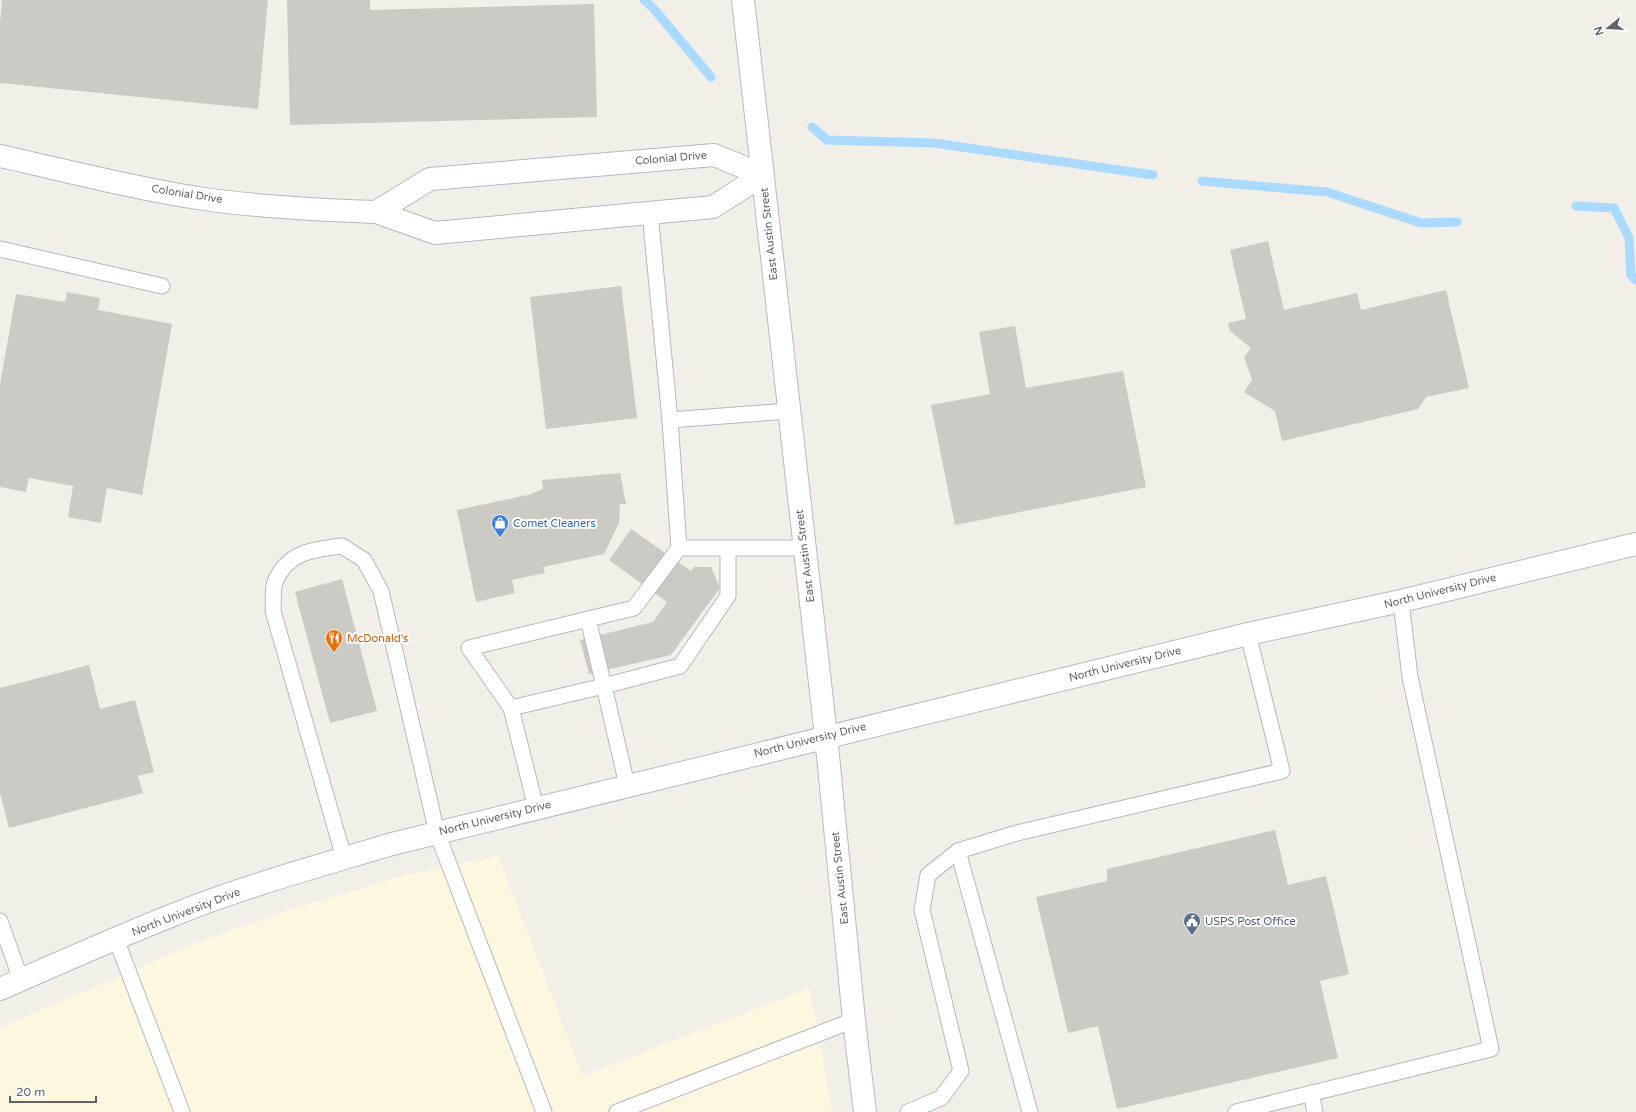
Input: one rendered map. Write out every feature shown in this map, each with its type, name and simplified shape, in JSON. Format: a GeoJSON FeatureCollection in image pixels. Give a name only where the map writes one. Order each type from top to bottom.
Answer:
{"type":"FeatureCollection","features":[{"type":"Feature","properties":{"kind":"main road","name":"East Austin Street"},"geometry":{"type":"LineString","coordinates":[[743,0],[826,736],[854,1020],[865,1112]]}},
{"type":"Feature","properties":{"kind":"main road","name":"Colonial Drive"},"geometry":{"type":"LineString","coordinates":[[376,212],[430,179],[714,155],[763,175]]}},
{"type":"Feature","properties":{"kind":"main road","name":"Colonial Drive"},"geometry":{"type":"LineString","coordinates":[[0,156],[205,199],[300,209],[376,212],[435,233],[713,207],[763,175]]}},
{"type":"Feature","properties":{"kind":"main road","name":"North University Drive"},"geometry":{"type":"LineString","coordinates":[[0,989],[173,915],[220,897],[344,858],[437,833],[826,736],[1248,634],[1401,601],[1636,544]]}},
{"type":"Feature","properties":{"kind":"lane"},"geometry":{"type":"LineString","coordinates":[[536,808],[511,708],[469,648],[634,608],[679,548],[670,420],[650,213]]}},
{"type":"Feature","properties":{"kind":"lane"},"geometry":{"type":"LineString","coordinates":[[0,249],[162,286]]}},
{"type":"Feature","properties":{"kind":"lane"},"geometry":{"type":"LineString","coordinates":[[670,420],[789,411]]}},
{"type":"Feature","properties":{"kind":"lane"},"geometry":{"type":"LineString","coordinates":[[344,858],[273,611],[275,584],[286,563],[313,549],[342,546],[364,560],[380,591],[437,833],[544,1112]]}},
{"type":"Feature","properties":{"kind":"lane"},"geometry":{"type":"LineString","coordinates":[[679,548],[804,548]]}},
{"type":"Feature","properties":{"kind":"lane"},"geometry":{"type":"LineString","coordinates":[[511,708],[680,666],[728,596],[728,548]]}},
{"type":"Feature","properties":{"kind":"lane"},"geometry":{"type":"LineString","coordinates":[[1236,1112],[1491,1049],[1410,677],[1401,601]]}},
{"type":"Feature","properties":{"kind":"lane"},"geometry":{"type":"LineString","coordinates":[[588,619],[627,785]]}},
{"type":"Feature","properties":{"kind":"lane"},"geometry":{"type":"LineString","coordinates":[[908,1112],[941,1098],[961,1071],[922,910],[928,875],[958,851],[1017,833],[1282,771],[1248,634]]}},
{"type":"Feature","properties":{"kind":"lane"},"geometry":{"type":"LineString","coordinates":[[958,851],[1030,1112]]}},
{"type":"Feature","properties":{"kind":"lane"},"geometry":{"type":"LineString","coordinates":[[0,921],[21,980]]}},
{"type":"Feature","properties":{"kind":"lane"},"geometry":{"type":"LineString","coordinates":[[116,939],[182,1112]]}},
{"type":"Feature","properties":{"kind":"lane"},"geometry":{"type":"LineString","coordinates":[[617,1112],[854,1020]]}},
{"type":"Feature","properties":{"kind":"lane"},"geometry":{"type":"LineString","coordinates":[[1311,1093],[1315,1112]]}},
{"type":"Feature","properties":{"kind":"shaded area"},"geometry":{"type":"Polygon","coordinates":[[[498,856],[583,1076],[810,988],[832,1112],[0,1112],[0,1028],[196,943],[289,910],[399,877],[498,856]]]}},
{"type":"Feature","properties":{"kind":"building"},"geometry":{"type":"Polygon","coordinates":[[[2,0],[268,0],[258,109],[0,83],[0,23],[2,0]]]}},
{"type":"Feature","properties":{"kind":"building"},"geometry":{"type":"Polygon","coordinates":[[[287,0],[370,0],[370,10],[594,4],[597,117],[290,125],[287,0]]]}},
{"type":"Feature","properties":{"kind":"building"},"geometry":{"type":"Polygon","coordinates":[[[1268,241],[1284,310],[1357,293],[1361,310],[1446,290],[1469,388],[1426,397],[1418,409],[1282,441],[1275,411],[1244,392],[1252,380],[1244,357],[1251,348],[1230,331],[1228,323],[1246,319],[1230,250],[1268,241]]]}},
{"type":"Feature","properties":{"kind":"building"},"geometry":{"type":"Polygon","coordinates":[[[621,286],[637,418],[546,429],[530,297],[621,286]]]}},
{"type":"Feature","properties":{"kind":"building"},"geometry":{"type":"Polygon","coordinates":[[[67,292],[100,298],[98,310],[172,324],[142,495],[107,488],[101,523],[68,517],[73,486],[29,478],[26,492],[0,487],[0,385],[16,294],[65,302],[67,292]]]}},
{"type":"Feature","properties":{"kind":"building"},"geometry":{"type":"Polygon","coordinates":[[[1015,326],[1026,388],[1123,371],[1146,487],[955,525],[931,405],[990,394],[979,332],[1015,326]]]}},
{"type":"Feature","properties":{"kind":"building"},"geometry":{"type":"Polygon","coordinates":[[[620,473],[626,504],[620,504],[619,523],[604,554],[543,567],[545,573],[512,580],[515,593],[476,602],[457,510],[528,495],[543,489],[542,480],[620,473]]]}},
{"type":"Feature","properties":{"kind":"building"},"geometry":{"type":"Polygon","coordinates":[[[631,529],[691,571],[694,567],[711,567],[720,588],[671,655],[589,674],[580,640],[653,622],[667,602],[609,560],[631,529]]]}},
{"type":"Feature","properties":{"kind":"building"},"geometry":{"type":"Polygon","coordinates":[[[342,579],[377,711],[330,723],[295,592],[342,579]]]}},
{"type":"Feature","properties":{"kind":"building"},"geometry":{"type":"Polygon","coordinates":[[[89,665],[100,709],[135,700],[154,772],[138,776],[143,793],[9,828],[0,793],[0,688],[89,665]]]}},
{"type":"Feature","properties":{"kind":"building","name":"USPS Post Office"},"geometry":{"type":"Polygon","coordinates":[[[1275,830],[1288,885],[1326,876],[1349,974],[1320,981],[1338,1058],[1117,1109],[1098,1026],[1068,1033],[1036,897],[1107,881],[1107,869],[1275,830]]]}},
{"type":"Feature","properties":{"kind":"waterway"},"geometry":{"type":"LineString","coordinates":[[644,0],[653,8],[711,77]]}},
{"type":"Feature","properties":{"kind":"waterway"},"geometry":{"type":"LineString","coordinates":[[812,127],[827,140],[934,143],[1153,175]]}},
{"type":"Feature","properties":{"kind":"waterway"},"geometry":{"type":"LineString","coordinates":[[1202,181],[1327,192],[1421,223],[1457,222]]}},
{"type":"Feature","properties":{"kind":"waterway"},"geometry":{"type":"LineString","coordinates":[[1576,206],[1614,208],[1629,238],[1631,275],[1636,280]]}},
{"type":"Feature","properties":{"kind":"place","name":"Comet Cleaners"},"geometry":{"type":"Point","coordinates":[500,538]}},
{"type":"Feature","properties":{"kind":"place","name":"McDonald's"},"geometry":{"type":"Point","coordinates":[334,653]}},
{"type":"Feature","properties":{"kind":"place","name":"USPS Post Office"},"geometry":{"type":"Point","coordinates":[1192,936]}}]}
